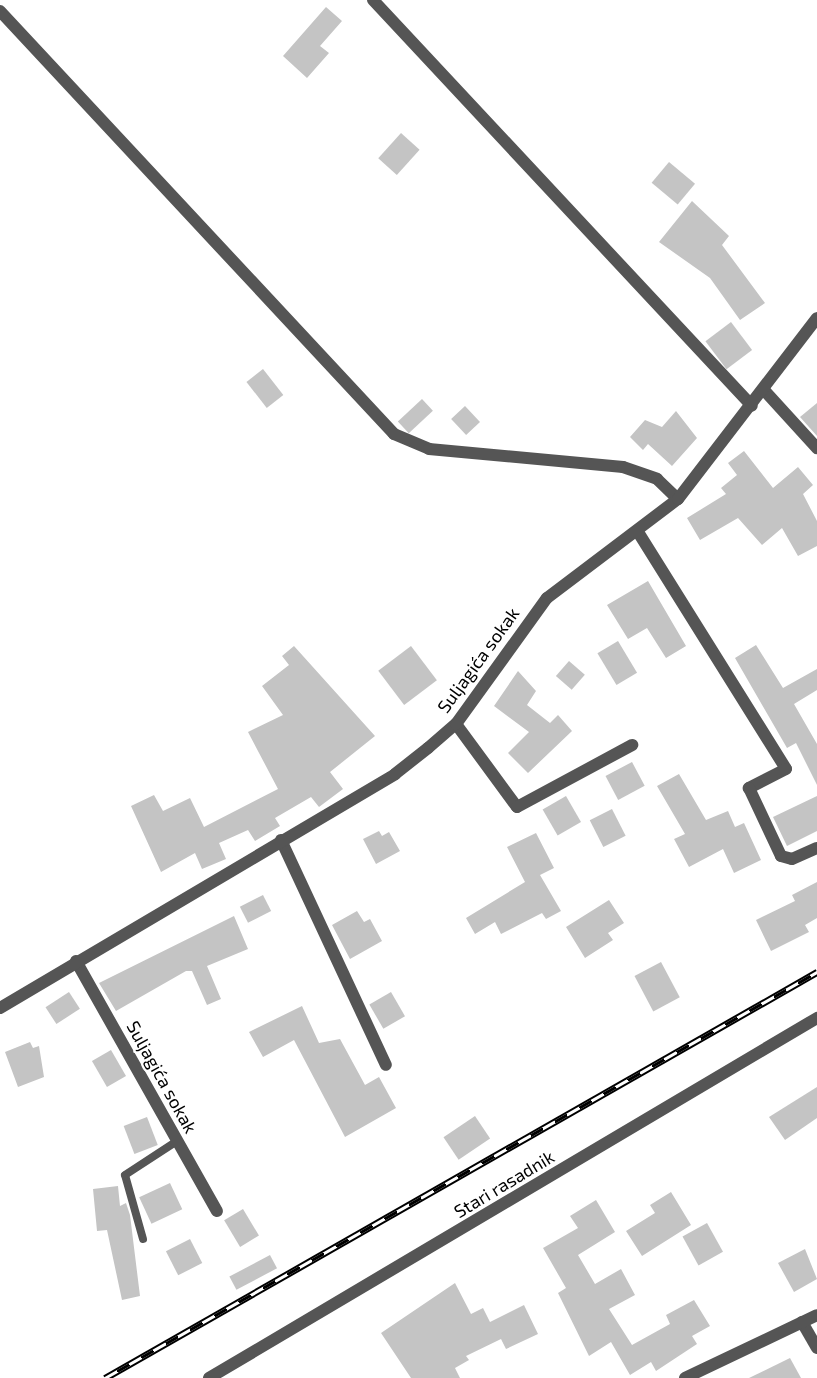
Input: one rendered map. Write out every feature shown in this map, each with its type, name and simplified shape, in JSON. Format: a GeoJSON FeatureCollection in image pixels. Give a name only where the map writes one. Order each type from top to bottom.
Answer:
{"type":"FeatureCollection","features":[{"type":"Feature","properties":{"kind":"street"},"geometry":{"type":"LineString","coordinates":[[373,0],[752,406]]}},
{"type":"Feature","properties":{"kind":"street"},"geometry":{"type":"LineString","coordinates":[[0,11],[394,434],[429,449],[623,467],[657,479],[678,499]]}},
{"type":"Feature","properties":{"kind":"street","name":"Suljagića sokak"},"geometry":{"type":"LineString","coordinates":[[0,1008],[394,774],[456,724],[547,598],[638,532],[678,499],[752,406],[817,318]]}},
{"type":"Feature","properties":{"kind":"street"},"geometry":{"type":"LineString","coordinates":[[764,390],[817,448]]}},
{"type":"Feature","properties":{"kind":"street"},"geometry":{"type":"LineString","coordinates":[[638,532],[786,768],[749,788],[781,856],[792,859],[817,848]]}},
{"type":"Feature","properties":{"kind":"street"},"geometry":{"type":"LineString","coordinates":[[456,724],[517,807],[632,745]]}},
{"type":"Feature","properties":{"kind":"street"},"geometry":{"type":"LineString","coordinates":[[281,840],[386,1065]]}},
{"type":"Feature","properties":{"kind":"street","name":"Suljagića sokak"},"geometry":{"type":"LineString","coordinates":[[76,961],[217,1211]]}},
{"type":"Feature","properties":{"kind":"street","name":"Stari rasadnik"},"geometry":{"type":"LineString","coordinates":[[209,1378],[817,1018]]}},
{"type":"Feature","properties":{"kind":"street"},"geometry":{"type":"LineString","coordinates":[[685,1378],[817,1315]]}},
{"type":"Feature","properties":{"kind":"street"},"geometry":{"type":"LineString","coordinates":[[802,1322],[817,1348]]}},
{"type":"Feature","properties":{"kind":"lane"},"geometry":{"type":"LineString","coordinates":[[143,1239],[126,1175],[177,1141]]}},
{"type":"Feature","properties":{"kind":"building"},"geometry":{"type":"Polygon","coordinates":[[[326,7],[342,21],[320,46],[329,53],[307,78],[283,56],[326,7]]]}},
{"type":"Feature","properties":{"kind":"building"},"geometry":{"type":"Polygon","coordinates":[[[401,133],[420,150],[397,175],[378,158],[401,133]]]}},
{"type":"Feature","properties":{"kind":"building"},"geometry":{"type":"Polygon","coordinates":[[[669,162],[695,184],[678,205],[652,183],[669,162]]]}},
{"type":"Feature","properties":{"kind":"building"},"geometry":{"type":"Polygon","coordinates":[[[692,201],[729,236],[722,245],[765,303],[740,320],[710,278],[659,242],[692,201]]]}},
{"type":"Feature","properties":{"kind":"building"},"geometry":{"type":"Polygon","coordinates":[[[731,322],[752,350],[727,369],[705,341],[731,322]]]}},
{"type":"Feature","properties":{"kind":"building"},"geometry":{"type":"Polygon","coordinates":[[[263,369],[283,395],[267,408],[246,382],[263,369]]]}},
{"type":"Feature","properties":{"kind":"building"},"geometry":{"type":"Polygon","coordinates":[[[422,399],[433,411],[409,433],[398,422],[422,399]]]}},
{"type":"Feature","properties":{"kind":"building"},"geometry":{"type":"Polygon","coordinates":[[[817,403],[817,436],[800,417],[817,403]]]}},
{"type":"Feature","properties":{"kind":"building"},"geometry":{"type":"Polygon","coordinates":[[[465,406],[480,422],[466,435],[451,419],[465,406]]]}},
{"type":"Feature","properties":{"kind":"building"},"geometry":{"type":"Polygon","coordinates":[[[676,411],[697,438],[672,466],[648,444],[643,450],[630,437],[645,420],[662,427],[676,411]]]}},
{"type":"Feature","properties":{"kind":"building"},"geometry":{"type":"Polygon","coordinates":[[[744,451],[773,488],[798,467],[813,485],[803,494],[817,521],[817,546],[798,556],[782,528],[762,545],[738,518],[700,540],[687,518],[726,494],[721,488],[737,475],[728,463],[744,451]]]}},
{"type":"Feature","properties":{"kind":"building"},"geometry":{"type":"Polygon","coordinates":[[[648,581],[686,646],[666,658],[647,628],[628,639],[607,605],[648,581]]]}},
{"type":"Feature","properties":{"kind":"building"},"geometry":{"type":"Polygon","coordinates":[[[618,641],[637,673],[616,685],[597,653],[618,641]]]}},
{"type":"Feature","properties":{"kind":"building"},"geometry":{"type":"Polygon","coordinates":[[[756,645],[783,688],[817,669],[817,690],[794,704],[817,744],[817,785],[796,743],[787,748],[735,658],[756,645]]]}},
{"type":"Feature","properties":{"kind":"building"},"geometry":{"type":"Polygon","coordinates":[[[294,646],[375,736],[330,772],[343,789],[319,807],[311,797],[275,818],[280,826],[255,841],[248,830],[219,843],[226,859],[202,869],[195,853],[161,872],[131,806],[154,795],[163,811],[190,798],[204,827],[278,789],[248,732],[283,715],[262,686],[289,665],[282,656],[294,646]]]}},
{"type":"Feature","properties":{"kind":"building"},"geometry":{"type":"Polygon","coordinates":[[[411,646],[437,680],[404,705],[378,671],[411,646]]]}},
{"type":"Feature","properties":{"kind":"building"},"geometry":{"type":"Polygon","coordinates":[[[569,661],[585,675],[572,690],[556,676],[569,661]]]}},
{"type":"Feature","properties":{"kind":"building"},"geometry":{"type":"Polygon","coordinates":[[[518,671],[536,691],[527,705],[550,723],[558,715],[572,731],[528,773],[508,753],[529,732],[494,706],[518,671]]]}},
{"type":"Feature","properties":{"kind":"building"},"geometry":{"type":"Polygon","coordinates":[[[632,762],[645,786],[618,800],[606,776],[632,762]]]}},
{"type":"Feature","properties":{"kind":"building"},"geometry":{"type":"Polygon","coordinates":[[[679,774],[706,820],[728,811],[735,827],[744,823],[761,860],[734,873],[723,849],[689,867],[674,839],[685,834],[657,786],[679,774]]]}},
{"type":"Feature","properties":{"kind":"building"},"geometry":{"type":"Polygon","coordinates":[[[566,796],[581,822],[558,835],[543,810],[566,796]]]}},
{"type":"Feature","properties":{"kind":"building"},"geometry":{"type":"Polygon","coordinates":[[[817,796],[817,831],[787,846],[773,817],[817,796]]]}},
{"type":"Feature","properties":{"kind":"building"},"geometry":{"type":"Polygon","coordinates":[[[612,809],[626,836],[603,847],[590,820],[612,809]]]}},
{"type":"Feature","properties":{"kind":"building"},"geometry":{"type":"Polygon","coordinates":[[[379,831],[382,836],[389,832],[400,851],[376,864],[363,839],[379,831]]]}},
{"type":"Feature","properties":{"kind":"building"},"geometry":{"type":"Polygon","coordinates":[[[536,833],[554,868],[540,875],[561,911],[546,919],[542,913],[501,934],[495,922],[475,934],[466,918],[525,882],[507,847],[536,833]]]}},
{"type":"Feature","properties":{"kind":"building"},"geometry":{"type":"Polygon","coordinates":[[[817,882],[817,918],[805,925],[809,932],[771,951],[756,920],[795,901],[792,895],[817,882]]]}},
{"type":"Feature","properties":{"kind":"building"},"geometry":{"type":"Polygon","coordinates":[[[263,895],[271,911],[248,923],[240,907],[263,895]]]}},
{"type":"Feature","properties":{"kind":"building"},"geometry":{"type":"Polygon","coordinates":[[[609,900],[624,923],[608,933],[613,940],[585,958],[566,927],[609,900]]]}},
{"type":"Feature","properties":{"kind":"building"},"geometry":{"type":"Polygon","coordinates":[[[357,911],[364,922],[370,919],[382,941],[350,959],[332,925],[357,911]]]}},
{"type":"Feature","properties":{"kind":"building"},"geometry":{"type":"Polygon","coordinates":[[[234,916],[248,949],[207,966],[221,999],[207,1005],[192,971],[186,971],[116,1011],[99,983],[234,916]]]}},
{"type":"Feature","properties":{"kind":"building"},"geometry":{"type":"Polygon","coordinates":[[[661,962],[680,997],[653,1011],[635,976],[661,962]]]}},
{"type":"Feature","properties":{"kind":"building"},"geometry":{"type":"Polygon","coordinates":[[[69,992],[80,1009],[56,1024],[46,1007],[69,992]]]}},
{"type":"Feature","properties":{"kind":"building"},"geometry":{"type":"Polygon","coordinates":[[[391,992],[405,1016],[383,1029],[369,1004],[391,992]]]}},
{"type":"Feature","properties":{"kind":"building"},"geometry":{"type":"Polygon","coordinates":[[[302,1006],[319,1043],[340,1039],[365,1085],[379,1077],[396,1108],[345,1137],[294,1040],[263,1057],[249,1032],[302,1006]]]}},
{"type":"Feature","properties":{"kind":"building"},"geometry":{"type":"Polygon","coordinates":[[[30,1042],[33,1048],[39,1046],[44,1077],[18,1087],[5,1052],[30,1042]]]}},
{"type":"Feature","properties":{"kind":"building"},"geometry":{"type":"Polygon","coordinates":[[[111,1050],[126,1076],[107,1087],[92,1061],[111,1050]]]}},
{"type":"Feature","properties":{"kind":"building"},"geometry":{"type":"Polygon","coordinates":[[[817,1087],[817,1118],[785,1140],[769,1117],[817,1087]]]}},
{"type":"Feature","properties":{"kind":"building"},"geometry":{"type":"Polygon","coordinates":[[[475,1116],[490,1138],[459,1160],[443,1137],[475,1116]]]}},
{"type":"Feature","properties":{"kind":"building"},"geometry":{"type":"Polygon","coordinates":[[[147,1117],[158,1145],[134,1154],[124,1126],[147,1117]]]}},
{"type":"Feature","properties":{"kind":"building"},"geometry":{"type":"Polygon","coordinates":[[[170,1183],[182,1209],[151,1224],[139,1197],[170,1183]]]}},
{"type":"Feature","properties":{"kind":"building"},"geometry":{"type":"Polygon","coordinates":[[[118,1186],[120,1206],[126,1203],[130,1215],[140,1296],[122,1300],[107,1230],[97,1231],[93,1189],[118,1186]]]}},
{"type":"Feature","properties":{"kind":"building"},"geometry":{"type":"Polygon","coordinates":[[[671,1192],[691,1225],[642,1256],[626,1231],[655,1213],[650,1205],[671,1192]]]}},
{"type":"Feature","properties":{"kind":"building"},"geometry":{"type":"Polygon","coordinates":[[[596,1200],[615,1232],[578,1255],[595,1284],[621,1269],[635,1295],[609,1309],[632,1345],[670,1324],[666,1315],[694,1300],[710,1326],[692,1336],[697,1344],[656,1371],[651,1362],[630,1375],[611,1342],[589,1356],[558,1293],[566,1288],[543,1248],[578,1228],[570,1216],[596,1200]]]}},
{"type":"Feature","properties":{"kind":"building"},"geometry":{"type":"Polygon","coordinates":[[[243,1209],[259,1236],[240,1247],[224,1220],[243,1209]]]}},
{"type":"Feature","properties":{"kind":"building"},"geometry":{"type":"Polygon","coordinates":[[[707,1223],[723,1252],[699,1265],[683,1237],[707,1223]]]}},
{"type":"Feature","properties":{"kind":"building"},"geometry":{"type":"Polygon","coordinates":[[[190,1239],[202,1263],[178,1275],[166,1251],[190,1239]]]}},
{"type":"Feature","properties":{"kind":"building"},"geometry":{"type":"Polygon","coordinates":[[[805,1249],[817,1279],[794,1292],[778,1263],[805,1249]]]}},
{"type":"Feature","properties":{"kind":"building"},"geometry":{"type":"Polygon","coordinates":[[[270,1255],[277,1268],[236,1290],[229,1277],[270,1255]]]}},
{"type":"Feature","properties":{"kind":"building"},"geometry":{"type":"Polygon","coordinates":[[[455,1283],[471,1314],[483,1308],[490,1322],[524,1305],[538,1334],[506,1349],[501,1339],[466,1356],[469,1360],[455,1368],[460,1378],[411,1378],[381,1333],[455,1283]]]}},
{"type":"Feature","properties":{"kind":"building"},"geometry":{"type":"Polygon","coordinates":[[[790,1358],[801,1378],[749,1378],[790,1358]]]}},
{"type":"Feature","properties":{"kind":"railway"},"geometry":{"type":"LineString","coordinates":[[105,1378],[817,972]]}}]}
